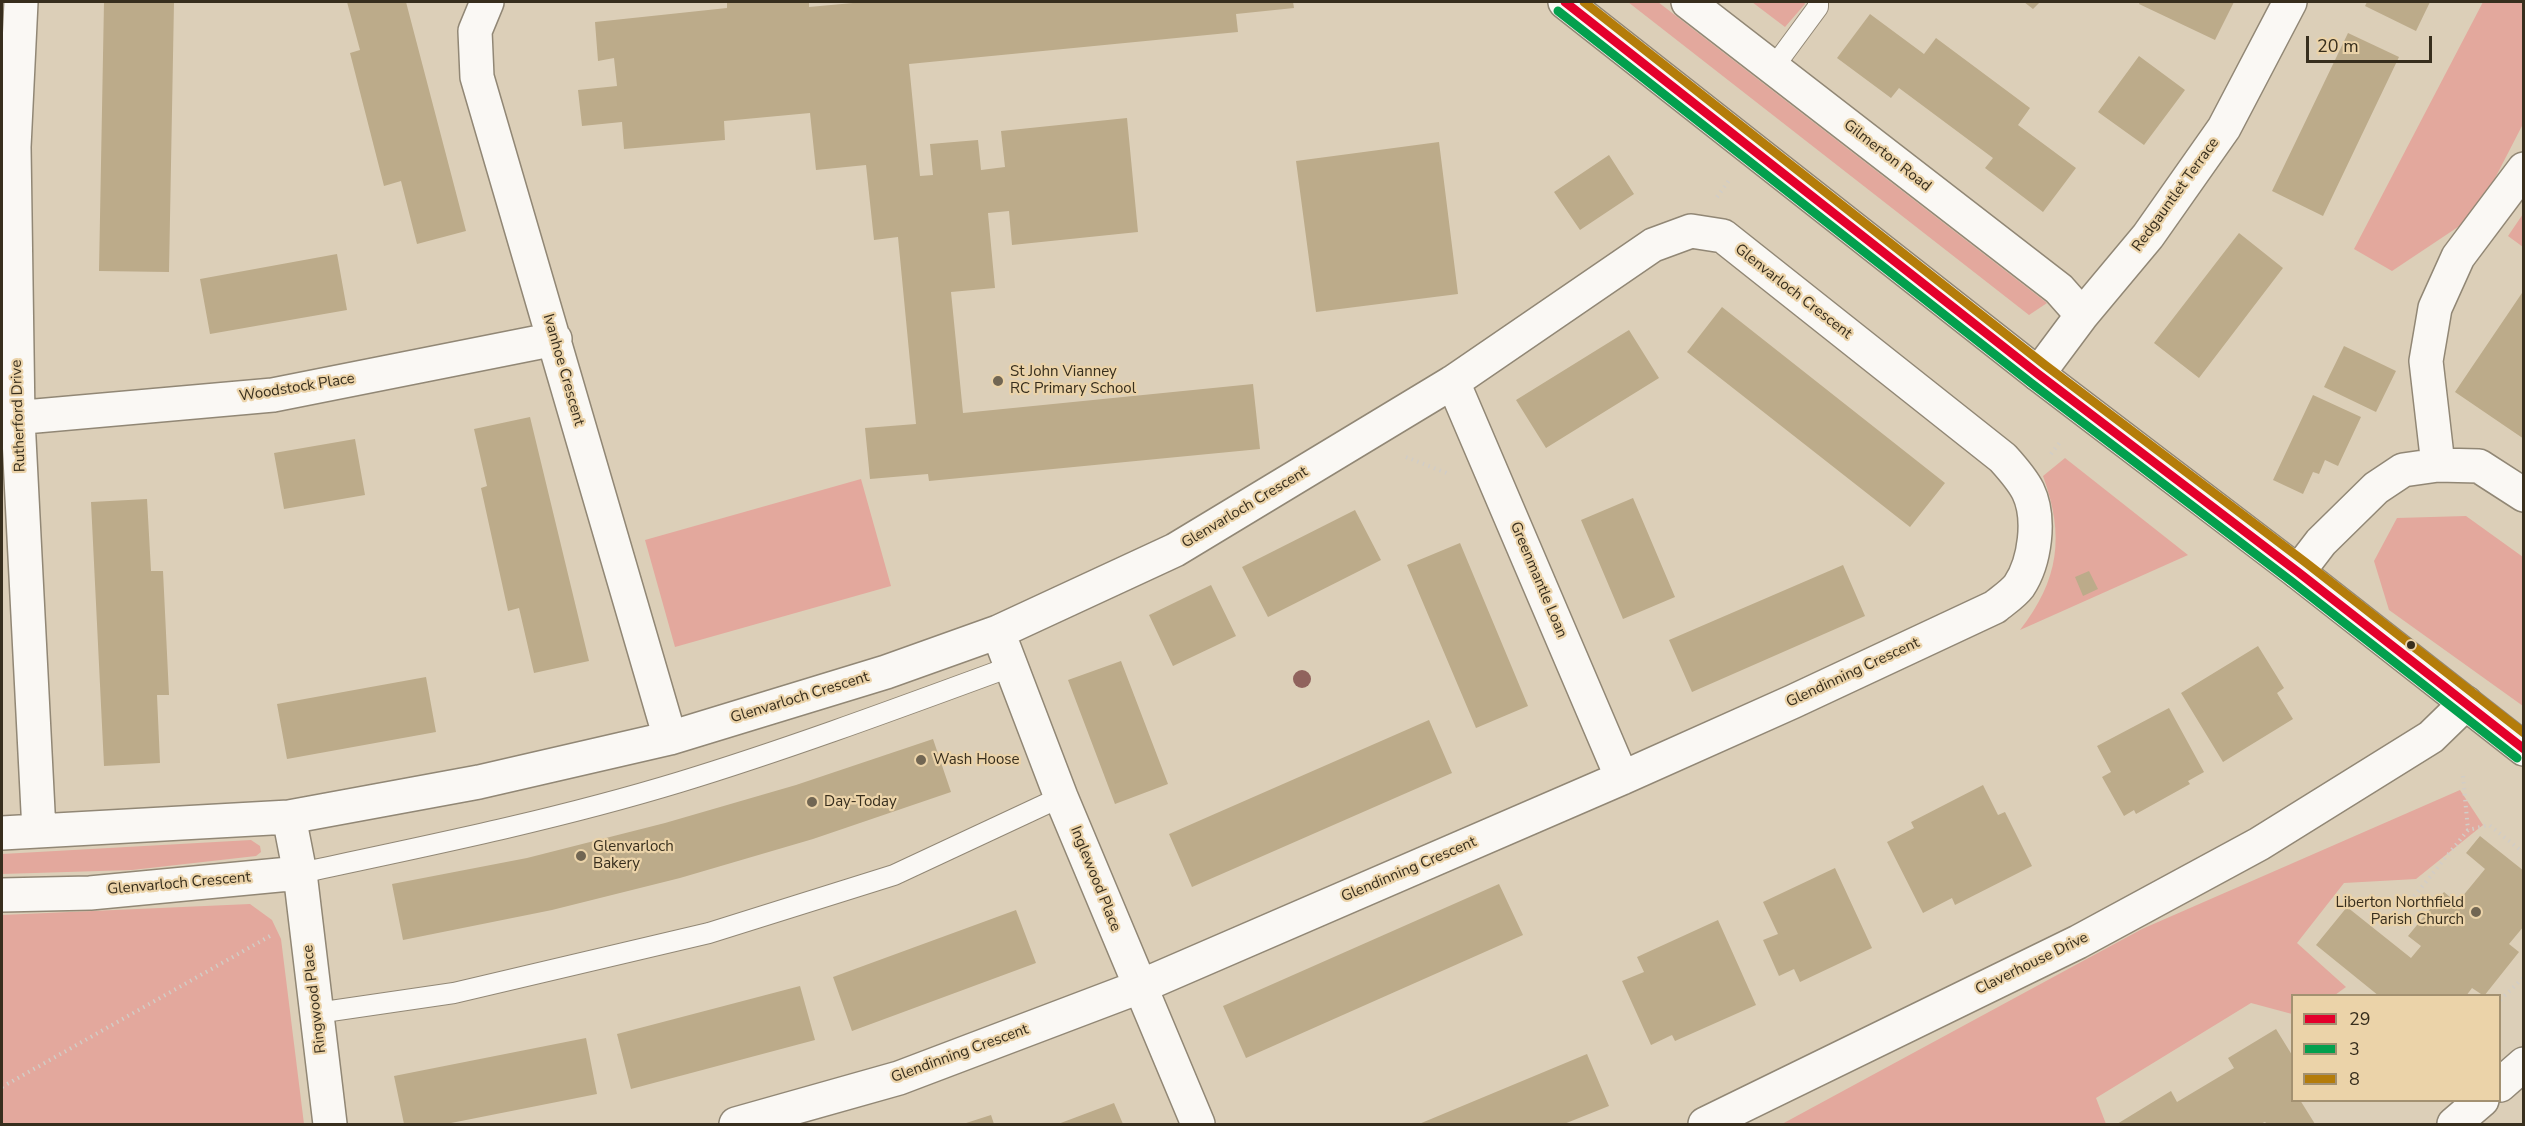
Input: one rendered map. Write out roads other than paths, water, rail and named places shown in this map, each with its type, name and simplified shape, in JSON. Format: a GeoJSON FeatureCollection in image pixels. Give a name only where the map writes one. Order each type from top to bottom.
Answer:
{"type":"FeatureCollection","features":[{"type":"Feature","properties":{"kind":"street","name":"Rutherford Drive"},"geometry":{"type":"LineString","coordinates":[[21,2],[14,147],[10,419],[39,831]]}},
{"type":"Feature","properties":{"kind":"street","name":"Ivanhoe Crescent"},"geometry":{"type":"LineString","coordinates":[[487,2],[474,31],[477,77],[670,738]]}},
{"type":"Feature","properties":{"kind":"street"},"geometry":{"type":"LineString","coordinates":[[1565,2],[2038,374],[2298,572],[2523,749]]}},
{"type":"Feature","properties":{"kind":"street","name":"Gilmerton Road"},"geometry":{"type":"LineString","coordinates":[[1688,2],[2059,290],[2082,315]]}},
{"type":"Feature","properties":{"kind":"street","name":"Redgauntlet Terrace"},"geometry":{"type":"LineString","coordinates":[[2038,374],[2082,315],[2148,236],[2224,128],[2290,2]]}},
{"type":"Feature","properties":{"kind":"street"},"geometry":{"type":"LineString","coordinates":[[2438,465],[2426,361],[2435,308],[2458,257],[2523,169]]}},
{"type":"Feature","properties":{"kind":"street","name":"Glenvarloch Crescent"},"geometry":{"type":"LineString","coordinates":[[2,833],[290,817],[479,782],[670,738],[886,672],[998,632],[1174,550],[1454,382],[1653,245],[1691,231],[1723,236],[2002,458],[2029,492],[2033,514],[2034,543]]}},
{"type":"Feature","properties":{"kind":"street","name":"Woodstock Place"},"geometry":{"type":"LineString","coordinates":[[10,419],[273,395],[555,339]]}},
{"type":"Feature","properties":{"kind":"street","name":"Greenmantle Loan"},"geometry":{"type":"LineString","coordinates":[[1454,382],[1622,778]]}},
{"type":"Feature","properties":{"kind":"street"},"geometry":{"type":"LineString","coordinates":[[2298,572],[2321,542],[2376,488],[2403,470],[2438,465],[2479,466],[2523,495]]}},
{"type":"Feature","properties":{"kind":"street","name":"Glendinning Crescent"},"geometry":{"type":"LineString","coordinates":[[736,1125],[899,1078],[1139,987],[1792,702],[1995,607],[2018,588],[2030,566],[2034,543]]}},
{"type":"Feature","properties":{"kind":"street","name":"Inglewood Place"},"geometry":{"type":"LineString","coordinates":[[998,632],[1061,797],[1198,1125]]}},
{"type":"Feature","properties":{"kind":"street","name":"Claverhouse Drive"},"geometry":{"type":"LineString","coordinates":[[1705,1125],[2078,942],[2259,844],[2431,737],[2466,703]]}},
{"type":"Feature","properties":{"kind":"street"},"geometry":{"type":"LineString","coordinates":[[290,817],[300,873]]}},
{"type":"Feature","properties":{"kind":"street","name":"Glenvarloch Crescent"},"geometry":{"type":"LineString","coordinates":[[2,895],[90,893],[300,873]]}},
{"type":"Feature","properties":{"kind":"street","name":"Ringwood Place"},"geometry":{"type":"LineString","coordinates":[[300,873],[330,1125]]}},
{"type":"Feature","properties":{"kind":"street"},"geometry":{"type":"LineString","coordinates":[[2501,1083],[2523,1064]]}},
{"type":"Feature","properties":{"kind":"street"},"geometry":{"type":"LineString","coordinates":[[2454,1125],[2481,1102]]}},
{"type":"Feature","properties":{"kind":"lane"},"geometry":{"type":"LineString","coordinates":[[1773,68],[1818,7],[1818,2]]}},
{"type":"Feature","properties":{"kind":"lane"},"geometry":{"type":"LineString","coordinates":[[300,873],[494,832],[680,782],[1010,667]]}},
{"type":"Feature","properties":{"kind":"lane"},"geometry":{"type":"LineString","coordinates":[[317,1013],[454,993],[709,933],[894,875],[1061,797]]}},
{"type":"Feature","properties":{"kind":"place","name":"St John Vianney RC Primary School"},"geometry":{"type":"Point","coordinates":[998,381]}},
{"type":"Feature","properties":{"kind":"place","name":"Wash Hoose"},"geometry":{"type":"Point","coordinates":[921,760]}},
{"type":"Feature","properties":{"kind":"place","name":"Day-Today"},"geometry":{"type":"Point","coordinates":[812,802]}},
{"type":"Feature","properties":{"kind":"place","name":"Glenvarloch Bakery"},"geometry":{"type":"Point","coordinates":[581,856]}},
{"type":"Feature","properties":{"kind":"place","name":"Liberton Northfield Parish Church"},"geometry":{"type":"Point","coordinates":[2476,912]}}]}
